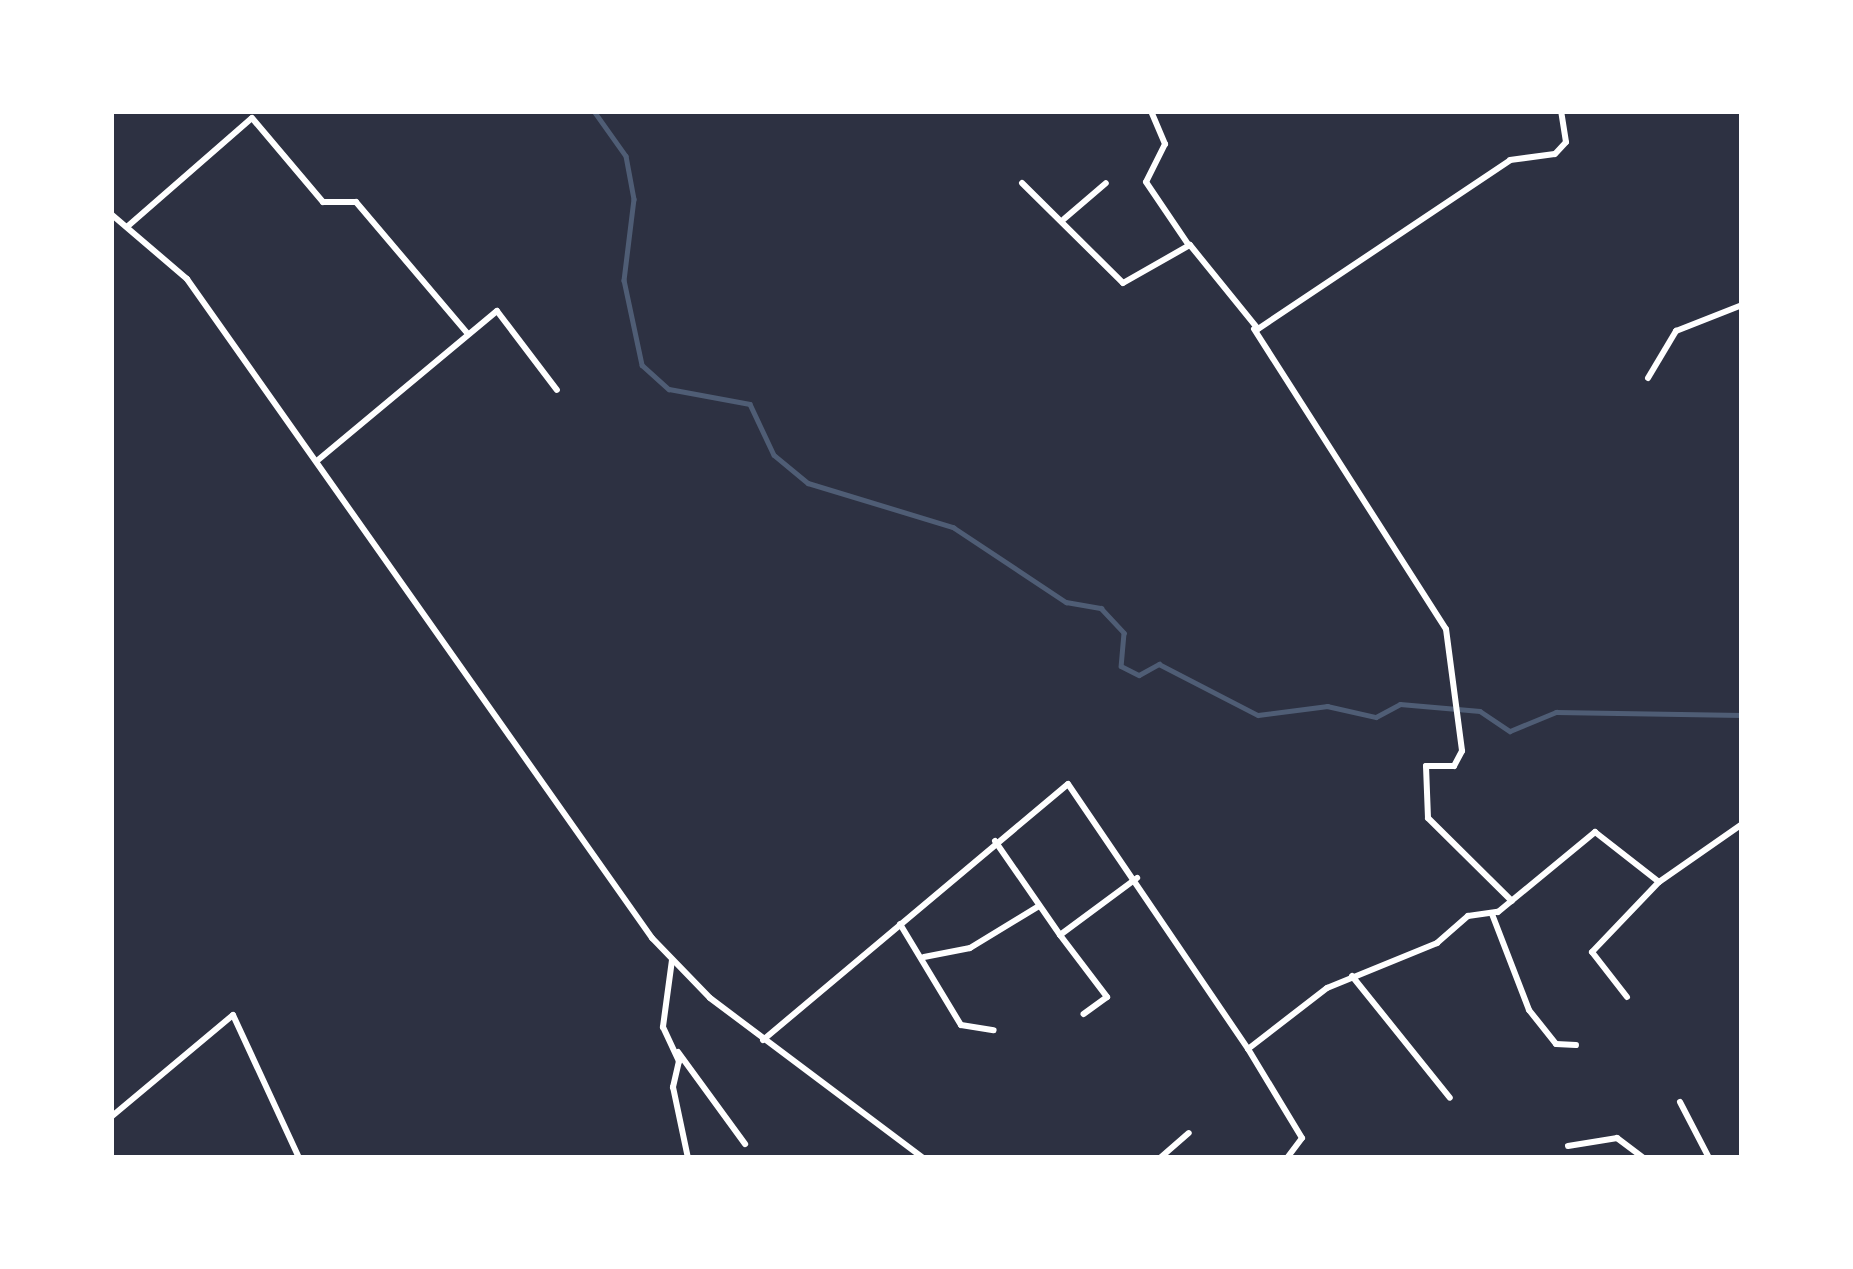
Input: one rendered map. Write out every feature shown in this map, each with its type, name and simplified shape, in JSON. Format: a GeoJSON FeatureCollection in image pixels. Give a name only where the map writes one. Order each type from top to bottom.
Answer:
{"type":"FeatureCollection","features":[{"type":"Feature","properties":{"kind":"street"},"geometry":{"type":"LineString","coordinates":[[1151,111],[1165,144],[1146,182],[1254,329],[1446,629],[1458,720],[1454,766],[1426,766],[1428,818],[1512,901]]}},
{"type":"Feature","properties":{"kind":"street"},"geometry":{"type":"LineString","coordinates":[[1254,329],[1510,160],[1555,154],[1566,142],[1562,111]]}},
{"type":"Feature","properties":{"kind":"street"},"geometry":{"type":"LineString","coordinates":[[128,226],[253,114],[322,202],[356,202],[467,333]]}},
{"type":"Feature","properties":{"kind":"street"},"geometry":{"type":"LineString","coordinates":[[1022,183],[1123,283],[1188,244]]}},
{"type":"Feature","properties":{"kind":"street"},"geometry":{"type":"LineString","coordinates":[[1064,220],[1106,183]]}},
{"type":"Feature","properties":{"kind":"street"},"geometry":{"type":"LineString","coordinates":[[111,214],[188,279],[673,956],[764,1039],[922,1158]]}},
{"type":"Feature","properties":{"kind":"street"},"geometry":{"type":"LineString","coordinates":[[1648,378],[1676,331],[1742,305]]}},
{"type":"Feature","properties":{"kind":"street"},"geometry":{"type":"LineString","coordinates":[[318,460],[467,333],[502,313],[557,390]]}},
{"type":"Feature","properties":{"kind":"street"},"geometry":{"type":"LineString","coordinates":[[764,1039],[1068,784],[1137,878],[1302,1138],[1287,1158]]}},
{"type":"Feature","properties":{"kind":"street"},"geometry":{"type":"LineString","coordinates":[[1627,997],[1592,952],[1659,882],[1742,824]]}},
{"type":"Feature","properties":{"kind":"street"},"geometry":{"type":"LineString","coordinates":[[1248,1049],[1352,976],[1492,914],[1595,832],[1659,882]]}},
{"type":"Feature","properties":{"kind":"street"},"geometry":{"type":"LineString","coordinates":[[995,841],[1107,997],[1084,1014]]}},
{"type":"Feature","properties":{"kind":"street"},"geometry":{"type":"LineString","coordinates":[[1060,935],[1137,878]]}},
{"type":"Feature","properties":{"kind":"street"},"geometry":{"type":"LineString","coordinates":[[924,957],[970,948],[1039,906]]}},
{"type":"Feature","properties":{"kind":"street"},"geometry":{"type":"LineString","coordinates":[[1492,914],[1529,1010],[1556,1044],[1576,1045]]}},
{"type":"Feature","properties":{"kind":"street"},"geometry":{"type":"LineString","coordinates":[[900,924],[961,1025],[994,1030]]}},
{"type":"Feature","properties":{"kind":"street"},"geometry":{"type":"LineString","coordinates":[[673,956],[663,1027],[745,1144]]}},
{"type":"Feature","properties":{"kind":"street"},"geometry":{"type":"LineString","coordinates":[[1352,976],[1450,1098]]}},
{"type":"Feature","properties":{"kind":"street"},"geometry":{"type":"LineString","coordinates":[[111,1117],[233,1015],[299,1158]]}},
{"type":"Feature","properties":{"kind":"street"},"geometry":{"type":"LineString","coordinates":[[676,1049],[688,1158]]}},
{"type":"Feature","properties":{"kind":"street"},"geometry":{"type":"LineString","coordinates":[[1680,1102],[1709,1158]]}},
{"type":"Feature","properties":{"kind":"street"},"geometry":{"type":"LineString","coordinates":[[1160,1158],[1189,1133]]}},
{"type":"Feature","properties":{"kind":"street"},"geometry":{"type":"LineString","coordinates":[[1568,1146],[1617,1138],[1644,1158]]}},
{"type":"Feature","properties":{"kind":"street"},"geometry":{"type":"LineString","coordinates":[[1499,1158],[1516,1158]]}},
{"type":"Feature","properties":{"kind":"waterway"},"geometry":{"type":"LineString","coordinates":[[594,111],[626,156],[634,199],[624,280],[642,365],[669,389],[750,404],[774,455],[808,483],[953,527],[1066,602],[1101,608],[1124,633],[1121,666],[1139,675],[1159,664],[1258,715],[1327,706],[1376,717],[1400,704],[1480,711],[1510,731],[1556,712],[1742,715]]}}]}
